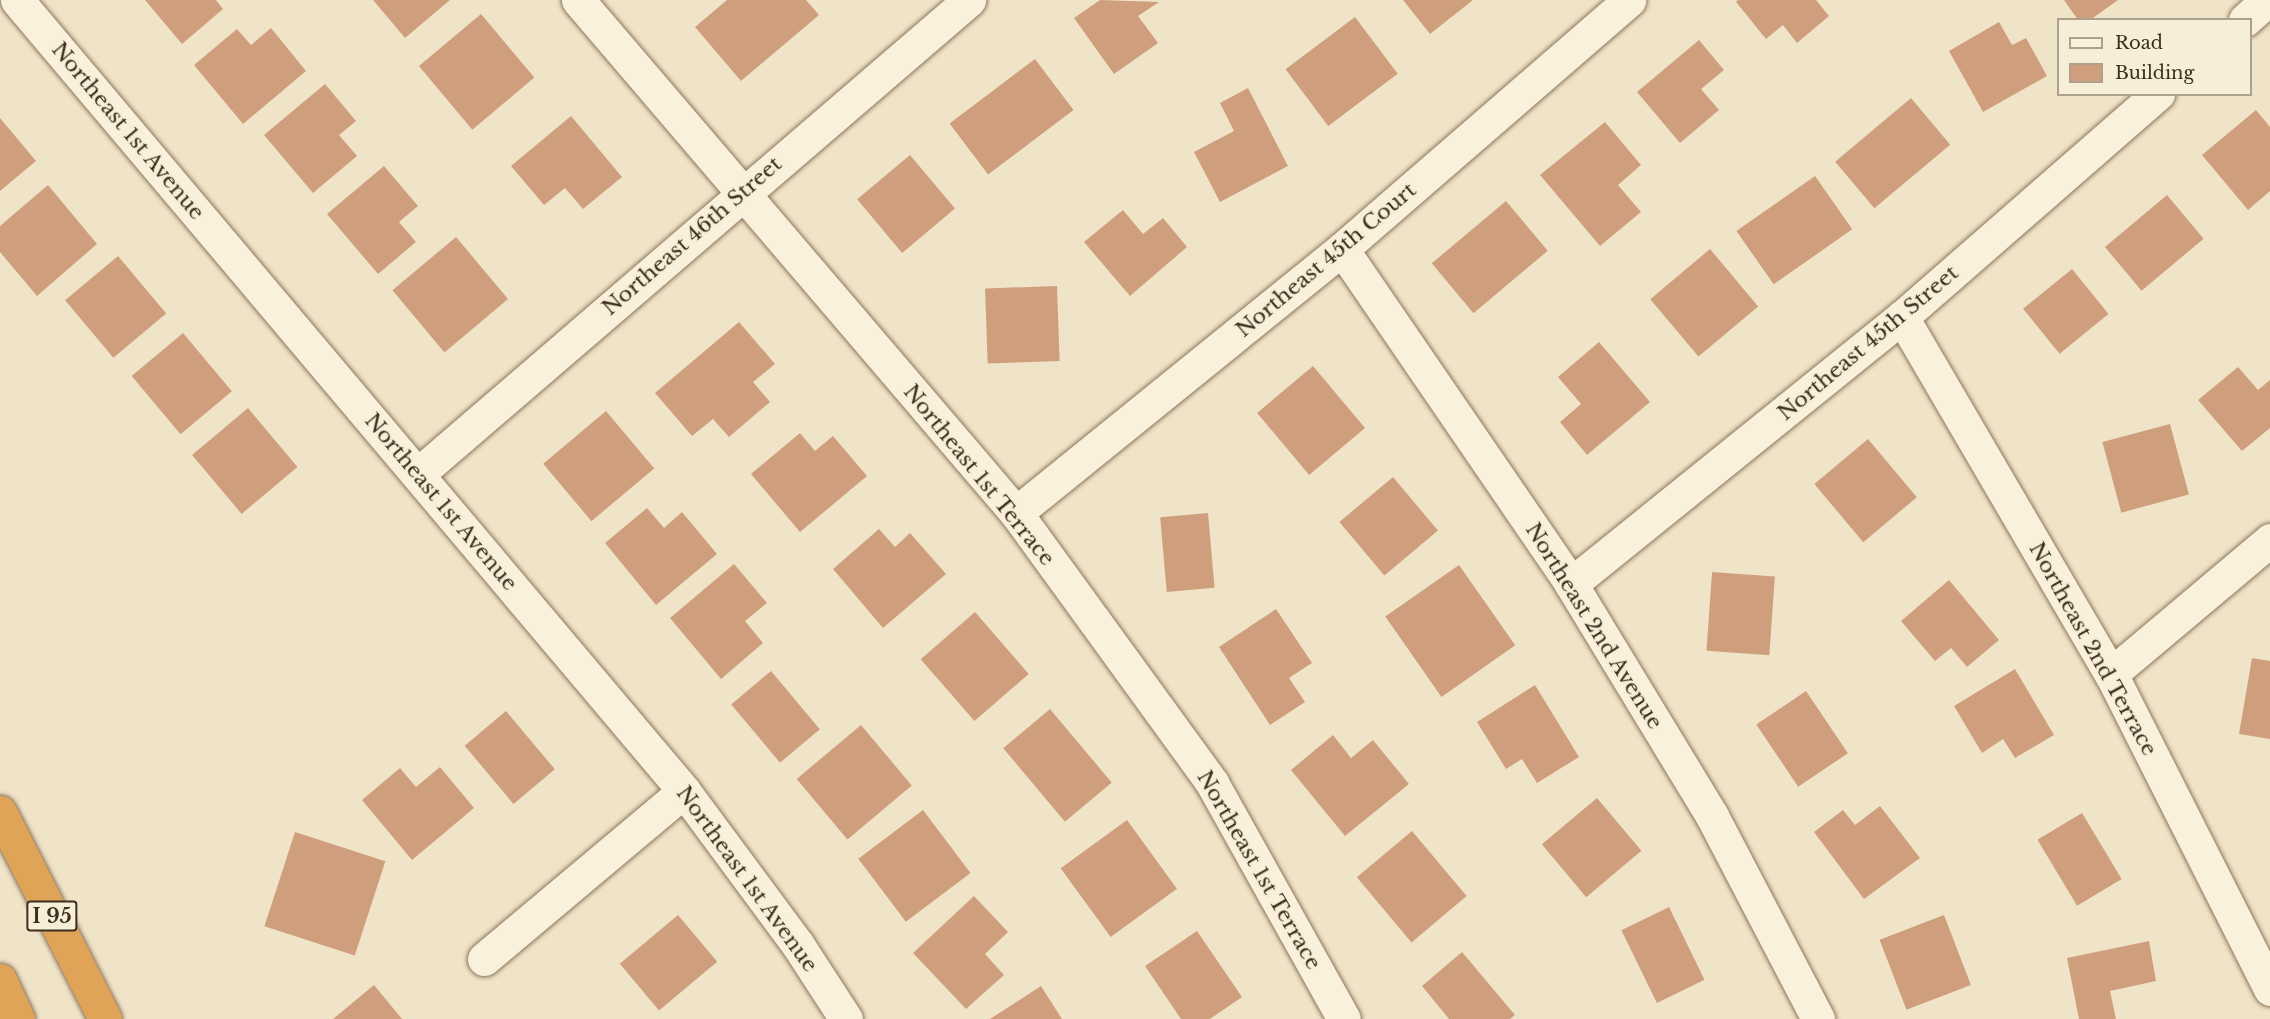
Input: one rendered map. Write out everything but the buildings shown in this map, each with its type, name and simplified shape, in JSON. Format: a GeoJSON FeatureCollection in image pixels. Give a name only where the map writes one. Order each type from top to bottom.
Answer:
{"type":"FeatureCollection","features":[{"type":"Feature","properties":{"kind":"highway","name":"I 95"},"geometry":{"type":"LineString","coordinates":[[0,812],[105,1019]]}},
{"type":"Feature","properties":{"kind":"highway"},"geometry":{"type":"LineString","coordinates":[[0,980],[18,1019]]}},
{"type":"Feature","properties":{"kind":"street","name":"Northeast 1st Avenue"},"geometry":{"type":"LineString","coordinates":[[17,0],[684,791],[798,945],[846,1019]]}},
{"type":"Feature","properties":{"kind":"street","name":"Northeast 1st Terrace"},"geometry":{"type":"LineString","coordinates":[[578,0],[740,194],[1016,513],[1212,783],[1344,1019]]}},
{"type":"Feature","properties":{"kind":"street","name":"Northeast 46th Street"},"geometry":{"type":"LineString","coordinates":[[418,474],[740,194],[969,0]]}},
{"type":"Feature","properties":{"kind":"street","name":"Northeast 45th Court"},"geometry":{"type":"LineString","coordinates":[[1016,513],[1342,249],[1629,0]]}},
{"type":"Feature","properties":{"kind":"street"},"geometry":{"type":"LineString","coordinates":[[2247,18],[2267,0]]}},
{"type":"Feature","properties":{"kind":"street","name":"Northeast 45th Street"},"geometry":{"type":"LineString","coordinates":[[1571,584],[1902,317],[2156,96]]}},
{"type":"Feature","properties":{"kind":"street","name":"Northeast 2nd Avenue"},"geometry":{"type":"LineString","coordinates":[[1342,249],[1571,584],[1712,816],[1818,1019]]}},
{"type":"Feature","properties":{"kind":"street","name":"Northeast 2nd Terrace"},"geometry":{"type":"LineString","coordinates":[[1902,317],[2111,675],[2270,989]]}},
{"type":"Feature","properties":{"kind":"street"},"geometry":{"type":"LineString","coordinates":[[2111,675],[2270,540]]}},
{"type":"Feature","properties":{"kind":"street"},"geometry":{"type":"LineString","coordinates":[[483,959],[684,791]]}}]}
